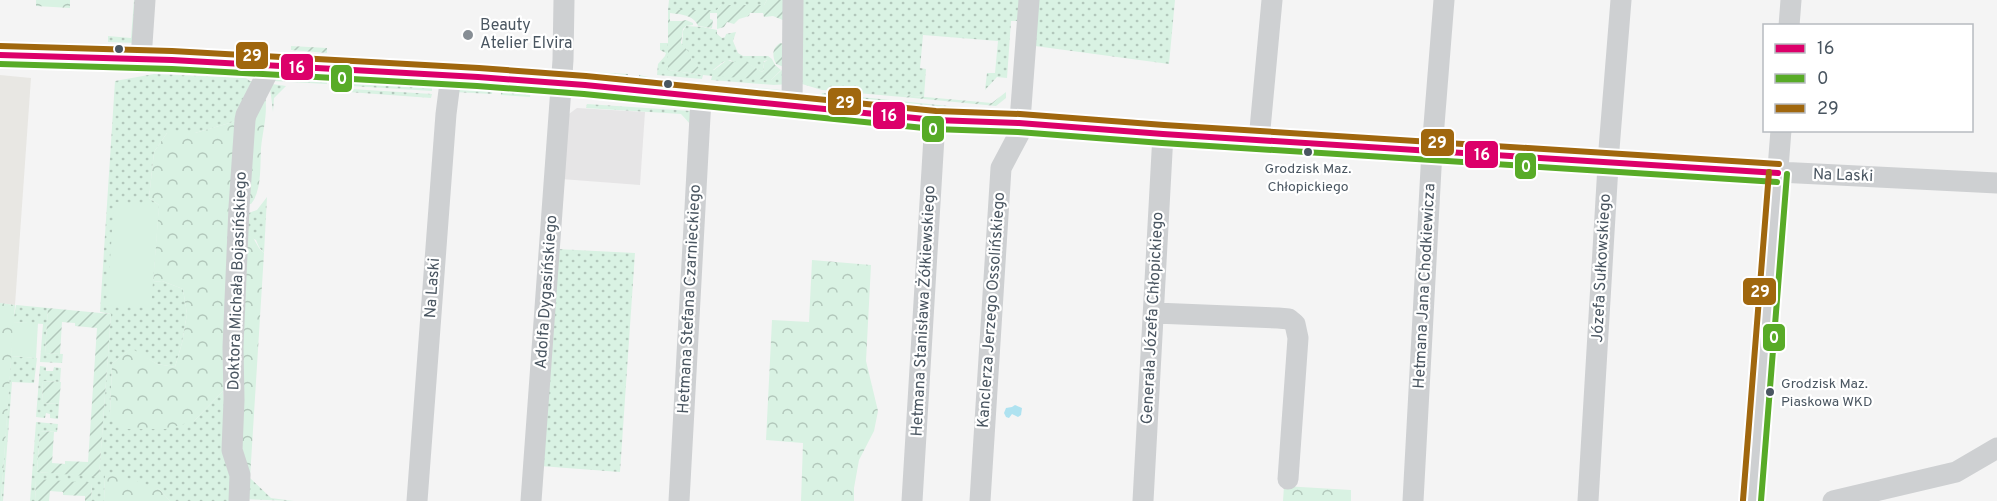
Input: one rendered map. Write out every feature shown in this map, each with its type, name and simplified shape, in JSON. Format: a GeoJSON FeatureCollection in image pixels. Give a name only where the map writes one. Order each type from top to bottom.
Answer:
{"type":"FeatureCollection","features":[{"type":"Feature","properties":{"kind":"street"},"geometry":{"type":"LineString","coordinates":[[141,59],[145,0]]}},
{"type":"Feature","properties":{"kind":"street","name":"Adolfa Dygasińskiego"},"geometry":{"type":"LineString","coordinates":[[531,501],[563,60],[564,0]]}},
{"type":"Feature","properties":{"kind":"street"},"geometry":{"type":"LineString","coordinates":[[792,105],[793,0]]}},
{"type":"Feature","properties":{"kind":"street","name":"Kanclerza Jerzego Ossolińskiego"},"geometry":{"type":"LineString","coordinates":[[980,501],[1001,168],[1018,134],[1029,0]]}},
{"type":"Feature","properties":{"kind":"street"},"geometry":{"type":"LineString","coordinates":[[1259,140],[1272,0]]}},
{"type":"Feature","properties":{"kind":"street","name":"Hetmana Jana Chodkiewicza"},"geometry":{"type":"LineString","coordinates":[[1413,501],[1432,150],[1444,0]]}},
{"type":"Feature","properties":{"kind":"street","name":"Józefa Sułkowskiego"},"geometry":{"type":"LineString","coordinates":[[1588,501],[1608,163],[1621,0]]}},
{"type":"Feature","properties":{"kind":"street"},"geometry":{"type":"LineString","coordinates":[[1789,24],[1791,0]]}},
{"type":"Feature","properties":{"kind":"street","name":"Na Laski"},"geometry":{"type":"LineString","coordinates":[[0,55],[141,59],[561,82],[935,120],[1019,123],[1608,163],[1997,183]]}},
{"type":"Feature","properties":{"kind":"street","name":"Doktora Michała Bojasińskiego"},"geometry":{"type":"LineString","coordinates":[[239,501],[240,475],[232,450],[233,347],[245,120],[271,66]]}},
{"type":"Feature","properties":{"kind":"street","name":"Na Laski"},"geometry":{"type":"LineString","coordinates":[[417,501],[446,114],[451,75]]}},
{"type":"Feature","properties":{"kind":"street","name":"Hetmana Stefana Czarnieckiego"},"geometry":{"type":"LineString","coordinates":[[679,501],[701,98]]}},
{"type":"Feature","properties":{"kind":"street","name":"Hetmana Stanisława Żółkiewskiego"},"geometry":{"type":"LineString","coordinates":[[912,501],[935,120]]}},
{"type":"Feature","properties":{"kind":"street"},"geometry":{"type":"LineString","coordinates":[[1752,501],[1781,132]]}},
{"type":"Feature","properties":{"kind":"street","name":"Generała Józefa Chłopickiego"},"geometry":{"type":"LineString","coordinates":[[1143,501],[1163,134]]}},
{"type":"Feature","properties":{"kind":"street"},"geometry":{"type":"LineString","coordinates":[[1155,313],[1278,318],[1295,324],[1298,338],[1288,479]]}},
{"type":"Feature","properties":{"kind":"street"},"geometry":{"type":"LineString","coordinates":[[1833,501],[1956,472],[1997,448]]}},
{"type":"Feature","properties":{"kind":"shaded area"},"geometry":{"type":"Polygon","coordinates":[[[0,75],[31,78],[15,305],[0,303],[0,75]]]}},
{"type":"Feature","properties":{"kind":"shaded area"},"geometry":{"type":"Polygon","coordinates":[[[577,108],[645,112],[640,185],[561,179],[565,117],[577,108]]]}},
{"type":"Feature","properties":{"kind":"green space"},"geometry":{"type":"Polygon","coordinates":[[[36,0],[70,0],[70,8],[36,6],[36,0]]]}},
{"type":"Feature","properties":{"kind":"green space"},"geometry":{"type":"Polygon","coordinates":[[[134,0],[139,0],[136,43],[108,42],[108,36],[131,38],[134,0]]]}},
{"type":"Feature","properties":{"kind":"green space"},"geometry":{"type":"Polygon","coordinates":[[[669,0],[767,0],[764,5],[721,5],[717,10],[668,10],[669,0]]]}},
{"type":"Feature","properties":{"kind":"green space"},"geometry":{"type":"Polygon","coordinates":[[[767,0],[785,0],[785,21],[773,16],[764,17],[763,13],[750,13],[749,16],[739,19],[734,24],[727,22],[724,27],[717,29],[717,13],[710,13],[710,19],[713,20],[712,28],[698,26],[693,19],[670,13],[670,21],[686,20],[693,23],[683,29],[681,43],[703,75],[668,70],[668,10],[717,10],[721,5],[764,5],[767,0]]]}},
{"type":"Feature","properties":{"kind":"green space"},"geometry":{"type":"Polygon","coordinates":[[[803,0],[1021,0],[1020,21],[1011,21],[1007,78],[997,77],[985,90],[987,73],[995,73],[998,41],[923,35],[920,68],[926,69],[924,97],[822,90],[802,84],[803,0]]]}},
{"type":"Feature","properties":{"kind":"green space"},"geometry":{"type":"Polygon","coordinates":[[[1039,0],[1175,0],[1169,64],[1035,46],[1039,0]]]}},
{"type":"Feature","properties":{"kind":"green space"},"geometry":{"type":"Polygon","coordinates":[[[686,26],[717,30],[717,34],[722,38],[726,34],[736,32],[733,41],[738,53],[743,56],[768,56],[772,59],[764,61],[762,72],[747,63],[730,60],[723,62],[713,70],[771,80],[784,68],[790,84],[774,85],[711,80],[712,76],[703,75],[702,79],[657,75],[658,64],[666,53],[660,50],[660,43],[668,43],[668,70],[702,75],[682,45],[683,31],[686,26]]]}},
{"type":"Feature","properties":{"kind":"green space"},"geometry":{"type":"Polygon","coordinates":[[[31,42],[97,45],[97,49],[34,46],[31,42]]]}},
{"type":"Feature","properties":{"kind":"green space"},"geometry":{"type":"Polygon","coordinates":[[[780,43],[784,44],[784,67],[776,64],[774,58],[774,50],[780,43]]]}},
{"type":"Feature","properties":{"kind":"green space"},"geometry":{"type":"Polygon","coordinates":[[[291,46],[327,48],[327,53],[291,50],[291,46]]]}},
{"type":"Feature","properties":{"kind":"green space"},"geometry":{"type":"Polygon","coordinates":[[[772,59],[781,70],[771,80],[712,76],[714,70],[727,60],[746,62],[762,72],[763,63],[772,59]]]}},
{"type":"Feature","properties":{"kind":"green space"},"geometry":{"type":"Polygon","coordinates":[[[489,64],[551,69],[543,73],[488,70],[489,64]]]}},
{"type":"Feature","properties":{"kind":"green space"},"geometry":{"type":"Polygon","coordinates":[[[591,72],[628,74],[628,79],[591,78],[591,72]]]}},
{"type":"Feature","properties":{"kind":"green space"},"geometry":{"type":"Polygon","coordinates":[[[154,74],[246,78],[250,81],[258,81],[240,120],[195,133],[167,133],[154,152],[149,198],[159,205],[153,282],[162,281],[183,289],[187,314],[175,367],[157,364],[130,349],[112,364],[110,414],[194,421],[223,391],[230,462],[231,501],[170,501],[159,489],[105,476],[104,501],[91,501],[92,484],[36,480],[35,501],[30,501],[36,422],[58,424],[57,432],[40,431],[37,472],[99,476],[111,314],[100,312],[115,81],[154,74]]]}},
{"type":"Feature","properties":{"kind":"green space"},"geometry":{"type":"Polygon","coordinates":[[[639,75],[702,83],[702,91],[639,81],[639,75]]]}},
{"type":"Feature","properties":{"kind":"green space"},"geometry":{"type":"Polygon","coordinates":[[[278,76],[327,79],[327,84],[273,81],[278,76]]]}},
{"type":"Feature","properties":{"kind":"green space"},"geometry":{"type":"Polygon","coordinates":[[[336,79],[432,83],[432,91],[336,85],[336,79]]]}},
{"type":"Feature","properties":{"kind":"green space"},"geometry":{"type":"Polygon","coordinates":[[[272,84],[286,86],[274,98],[273,112],[270,87],[272,84]]]}},
{"type":"Feature","properties":{"kind":"green space"},"geometry":{"type":"Polygon","coordinates":[[[454,84],[493,84],[492,94],[454,92],[454,84]]]}},
{"type":"Feature","properties":{"kind":"green space"},"geometry":{"type":"Polygon","coordinates":[[[711,84],[782,90],[779,94],[711,92],[711,84]]]}},
{"type":"Feature","properties":{"kind":"green space"},"geometry":{"type":"Polygon","coordinates":[[[501,85],[531,89],[530,97],[501,95],[501,85]]]}},
{"type":"Feature","properties":{"kind":"green space"},"geometry":{"type":"Polygon","coordinates":[[[335,88],[432,94],[431,98],[335,91],[335,88]]]}},
{"type":"Feature","properties":{"kind":"green space"},"geometry":{"type":"Polygon","coordinates":[[[589,92],[648,100],[648,104],[588,99],[589,92]]]}},
{"type":"Feature","properties":{"kind":"green space"},"geometry":{"type":"Polygon","coordinates":[[[1006,92],[1006,98],[996,106],[903,97],[903,95],[992,103],[1006,92]]]}},
{"type":"Feature","properties":{"kind":"green space"},"geometry":{"type":"Polygon","coordinates":[[[822,93],[977,109],[935,112],[886,108],[821,96],[822,93]]]}},
{"type":"Feature","properties":{"kind":"green space"},"geometry":{"type":"Polygon","coordinates":[[[265,95],[266,115],[259,185],[255,199],[248,204],[248,122],[265,95]]]}},
{"type":"Feature","properties":{"kind":"green space"},"geometry":{"type":"Polygon","coordinates":[[[587,104],[691,111],[693,127],[681,114],[586,108],[587,104]]]}},
{"type":"Feature","properties":{"kind":"green space"},"geometry":{"type":"Polygon","coordinates":[[[1049,113],[1197,125],[1197,129],[1049,115],[1049,113]]]}},
{"type":"Feature","properties":{"kind":"green space"},"geometry":{"type":"Polygon","coordinates":[[[240,120],[231,394],[223,391],[194,421],[166,429],[127,429],[110,414],[112,364],[131,348],[157,364],[175,367],[187,314],[183,289],[162,281],[153,282],[159,205],[149,198],[154,152],[167,133],[195,133],[240,120]]]}},
{"type":"Feature","properties":{"kind":"green space"},"geometry":{"type":"Polygon","coordinates":[[[267,197],[264,253],[256,240],[241,233],[246,214],[257,210],[267,197]]]}},
{"type":"Feature","properties":{"kind":"green space"},"geometry":{"type":"Polygon","coordinates":[[[114,202],[159,205],[151,308],[107,305],[114,202]]]}},
{"type":"Feature","properties":{"kind":"green space"},"geometry":{"type":"Polygon","coordinates":[[[241,233],[252,236],[264,253],[250,478],[242,469],[241,233]]]}},
{"type":"Feature","properties":{"kind":"green space"},"geometry":{"type":"Polygon","coordinates":[[[556,249],[635,253],[620,472],[540,466],[556,249]]]}},
{"type":"Feature","properties":{"kind":"green space"},"geometry":{"type":"Polygon","coordinates":[[[812,260],[871,265],[866,361],[878,411],[874,431],[859,460],[854,501],[801,501],[803,443],[766,440],[772,320],[809,322],[812,260]]]}},
{"type":"Feature","properties":{"kind":"green space"},"geometry":{"type":"Polygon","coordinates":[[[0,303],[15,305],[1,501],[0,501],[0,303]]]}},
{"type":"Feature","properties":{"kind":"green space"},"geometry":{"type":"Polygon","coordinates":[[[16,305],[48,308],[45,353],[63,354],[62,363],[40,362],[43,324],[13,322],[16,305]]]}},
{"type":"Feature","properties":{"kind":"green space"},"geometry":{"type":"Polygon","coordinates":[[[48,308],[111,314],[99,477],[37,472],[40,431],[54,432],[52,463],[88,462],[97,328],[62,322],[60,354],[45,353],[48,308]]]}},
{"type":"Feature","properties":{"kind":"green space"},"geometry":{"type":"Polygon","coordinates":[[[13,322],[38,323],[36,358],[11,356],[13,322]]]}},
{"type":"Feature","properties":{"kind":"green space"},"geometry":{"type":"Polygon","coordinates":[[[11,356],[37,358],[34,383],[12,382],[3,501],[1,501],[11,356]]]}},
{"type":"Feature","properties":{"kind":"green space"},"geometry":{"type":"Polygon","coordinates":[[[40,366],[46,367],[46,371],[53,371],[54,367],[61,368],[60,382],[43,381],[42,403],[59,404],[58,419],[50,418],[50,414],[46,413],[45,418],[36,417],[40,366]]]}},
{"type":"Feature","properties":{"kind":"green space"},"geometry":{"type":"Polygon","coordinates":[[[43,381],[61,382],[59,404],[42,403],[43,381]]]}},
{"type":"Feature","properties":{"kind":"green space"},"geometry":{"type":"Polygon","coordinates":[[[112,473],[159,489],[170,501],[104,501],[105,475],[112,473]]]}},
{"type":"Feature","properties":{"kind":"green space"},"geometry":{"type":"Polygon","coordinates":[[[250,478],[271,498],[294,501],[243,499],[250,478]]]}},
{"type":"Feature","properties":{"kind":"green space"},"geometry":{"type":"Polygon","coordinates":[[[36,479],[92,483],[91,501],[85,501],[85,496],[63,495],[63,492],[50,491],[49,501],[35,501],[36,479]]]}},
{"type":"Feature","properties":{"kind":"green space"},"geometry":{"type":"Polygon","coordinates":[[[1284,486],[1351,490],[1351,501],[1283,501],[1284,486]]]}},
{"type":"Feature","properties":{"kind":"water"},"geometry":{"type":"Polygon","coordinates":[[[1015,405],[1022,408],[1021,415],[1018,417],[1012,414],[1009,418],[1006,417],[1004,413],[1006,408],[1015,405]]]}},
{"type":"Feature","properties":{"kind":"transit line","name":"29"},"geometry":{"type":"LineString","coordinates":[[0,46],[172,51],[479,68],[586,76],[936,111],[1020,114],[1779,164]]}},
{"type":"Feature","properties":{"kind":"transit line","name":"16"},"geometry":{"type":"LineString","coordinates":[[0,55],[172,60],[478,77],[585,85],[935,120],[1019,123],[1778,173]]}},
{"type":"Feature","properties":{"kind":"transit line","name":"0"},"geometry":{"type":"LineString","coordinates":[[0,64],[172,69],[477,86],[584,94],[934,129],[1018,132],[1777,182]]}},
{"type":"Feature","properties":{"kind":"transit line","name":"29"},"geometry":{"type":"LineString","coordinates":[[1743,500],[1769,172]]}},
{"type":"Feature","properties":{"kind":"transit line","name":"0"},"geometry":{"type":"LineString","coordinates":[[1761,501],[1787,174]]}},
{"type":"Feature","properties":{"kind":"place","name":"Beauty Atelier Elvira"},"geometry":{"type":"Point","coordinates":[468,35]}},
{"type":"Feature","properties":{"kind":"place","name":"Grodzisk Maz. Chłopickiego"},"geometry":{"type":"Point","coordinates":[1308,152]}},
{"type":"Feature","properties":{"kind":"place","name":"Grodzisk Maz. Piaskowa WKD"},"geometry":{"type":"Point","coordinates":[1770,392]}}]}
